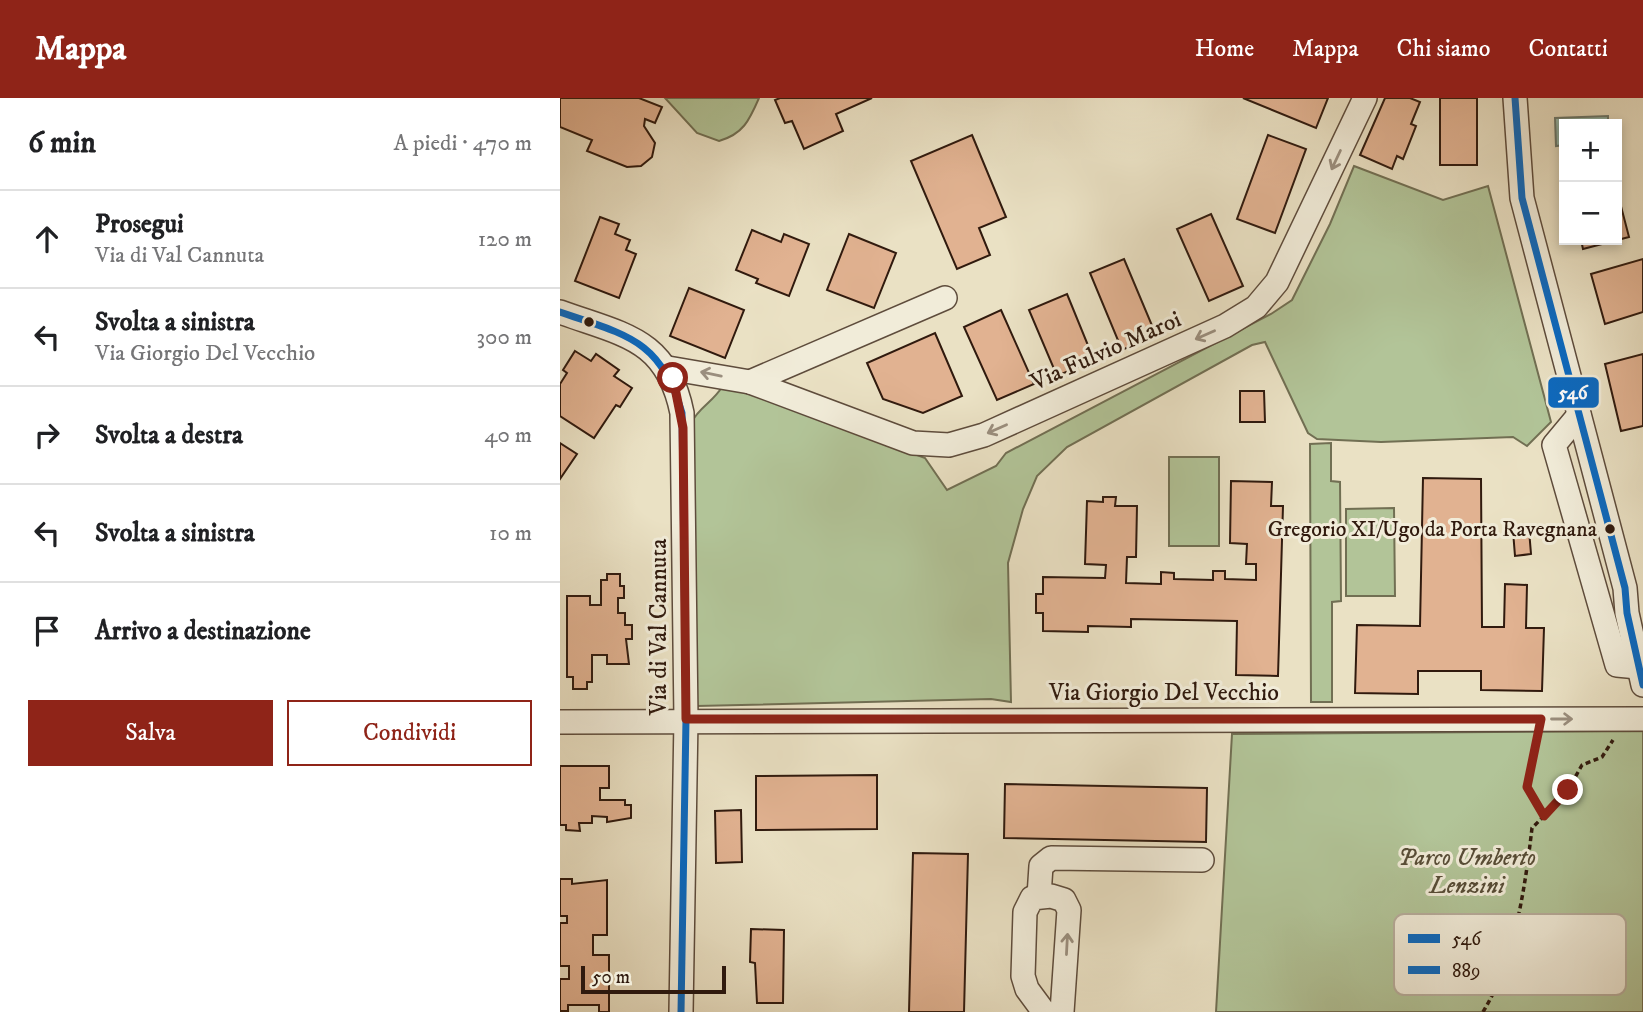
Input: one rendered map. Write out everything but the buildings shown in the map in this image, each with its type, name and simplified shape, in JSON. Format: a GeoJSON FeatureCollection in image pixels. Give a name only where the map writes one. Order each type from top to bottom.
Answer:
{"type":"FeatureCollection","features":[{"type":"Feature","properties":{"kind":"street","name":"Via Fulvio Maroi"},"geometry":{"type":"LineString","coordinates":[[668,368],[750,382],[905,440],[928,445],[949,444],[984,435],[1212,332],[1250,312],[1273,289],[1365,98]]}},
{"type":"Feature","properties":{"kind":"street"},"geometry":{"type":"LineString","coordinates":[[1516,98],[1522,198],[1625,588],[1643,630]]}},
{"type":"Feature","properties":{"kind":"street"},"geometry":{"type":"LineString","coordinates":[[750,382],[945,298]]}},
{"type":"Feature","properties":{"kind":"street","name":"Via di Val Cannuta"},"geometry":{"type":"LineString","coordinates":[[560,312],[640,343],[654,352],[668,368],[679,400],[683,428],[686,719],[681,1012]]}},
{"type":"Feature","properties":{"kind":"street"},"geometry":{"type":"LineString","coordinates":[[1579,415],[1554,445],[1617,665],[1641,676]]}},
{"type":"Feature","properties":{"kind":"street"},"geometry":{"type":"LineString","coordinates":[[1625,588],[1627,613],[1641,676]]}},
{"type":"Feature","properties":{"kind":"street","name":"Via Giorgio Del Vecchio"},"geometry":{"type":"LineString","coordinates":[[560,722],[686,719],[1643,719]]}},
{"type":"Feature","properties":{"kind":"street"},"geometry":{"type":"LineString","coordinates":[[1039,896],[1041,866],[1051,858],[1202,860]]}},
{"type":"Feature","properties":{"kind":"street"},"geometry":{"type":"LineString","coordinates":[[1044,1012],[1027,989],[1023,975],[1025,912],[1029,900],[1039,896],[1059,897],[1064,900],[1069,910],[1062,1012]]}},
{"type":"Feature","properties":{"kind":"path"},"geometry":{"type":"LineString","coordinates":[[1519,914],[1525,896],[1532,828],[1568,790],[1583,765],[1602,757],[1612,745],[1614,731],[1601,718]]}},
{"type":"Feature","properties":{"kind":"path"},"geometry":{"type":"LineString","coordinates":[[1541,719],[1527,787],[1544,816]]}},
{"type":"Feature","properties":{"kind":"path"},"geometry":{"type":"LineString","coordinates":[[1483,1012],[1493,995]]}},
{"type":"Feature","properties":{"kind":"green space"},"geometry":{"type":"Polygon","coordinates":[[[665,98],[759,98],[744,126],[734,135],[719,141],[697,133],[665,98]]]}},
{"type":"Feature","properties":{"kind":"green space"},"geometry":{"type":"Polygon","coordinates":[[[1354,166],[1443,200],[1488,186],[1551,422],[1527,446],[1513,437],[1381,442],[1317,439],[1308,433],[1265,342],[1252,345],[1067,447],[1037,476],[1023,509],[1008,563],[1011,702],[991,699],[697,706],[691,423],[722,387],[747,390],[925,458],[947,490],[996,466],[1006,453],[1271,314],[1292,300],[1330,224],[1354,166]]]}},
{"type":"Feature","properties":{"kind":"green space"},"geometry":{"type":"Polygon","coordinates":[[[1331,443],[1331,481],[1340,482],[1341,601],[1332,602],[1332,702],[1311,702],[1310,444],[1331,443]]]}},
{"type":"Feature","properties":{"kind":"green space"},"geometry":{"type":"Polygon","coordinates":[[[1169,457],[1219,457],[1219,546],[1169,546],[1169,457]]]}},
{"type":"Feature","properties":{"kind":"green space"},"geometry":{"type":"Polygon","coordinates":[[[1394,508],[1395,596],[1346,596],[1346,509],[1394,508]]]}},
{"type":"Feature","properties":{"kind":"green space","name":"Parco Umberto Lenzini"},"geometry":{"type":"Polygon","coordinates":[[[1643,731],[1643,1012],[1216,1012],[1232,734],[1643,731]]]}},
{"type":"Feature","properties":{"kind":"water"},"geometry":{"type":"Polygon","coordinates":[[[1608,116],[1608,119],[1559,119],[1559,146],[1556,146],[1555,118],[1608,116]]]}},
{"type":"Feature","properties":{"kind":"transit line","name":"546"},"geometry":{"type":"LineString","coordinates":[[1515,98],[1522,198],[1625,588],[1627,613],[1643,685]]}},
{"type":"Feature","properties":{"kind":"transit line","name":"889"},"geometry":{"type":"LineString","coordinates":[[560,312],[604,327],[638,343],[663,369],[682,413],[686,719],[681,1012]]}},
{"type":"Feature","properties":{"kind":"place","name":"Gregorio XI/Ugo da Porta Ravegnana"},"geometry":{"type":"Point","coordinates":[1610,529]}},
{"type":"Feature","properties":{"kind":"route"},"geometry":{"type":"LineString","coordinates":[[673,378],[683,428],[686,719],[1541,719],[1527,787],[1544,816],[1568,790]]}}]}
